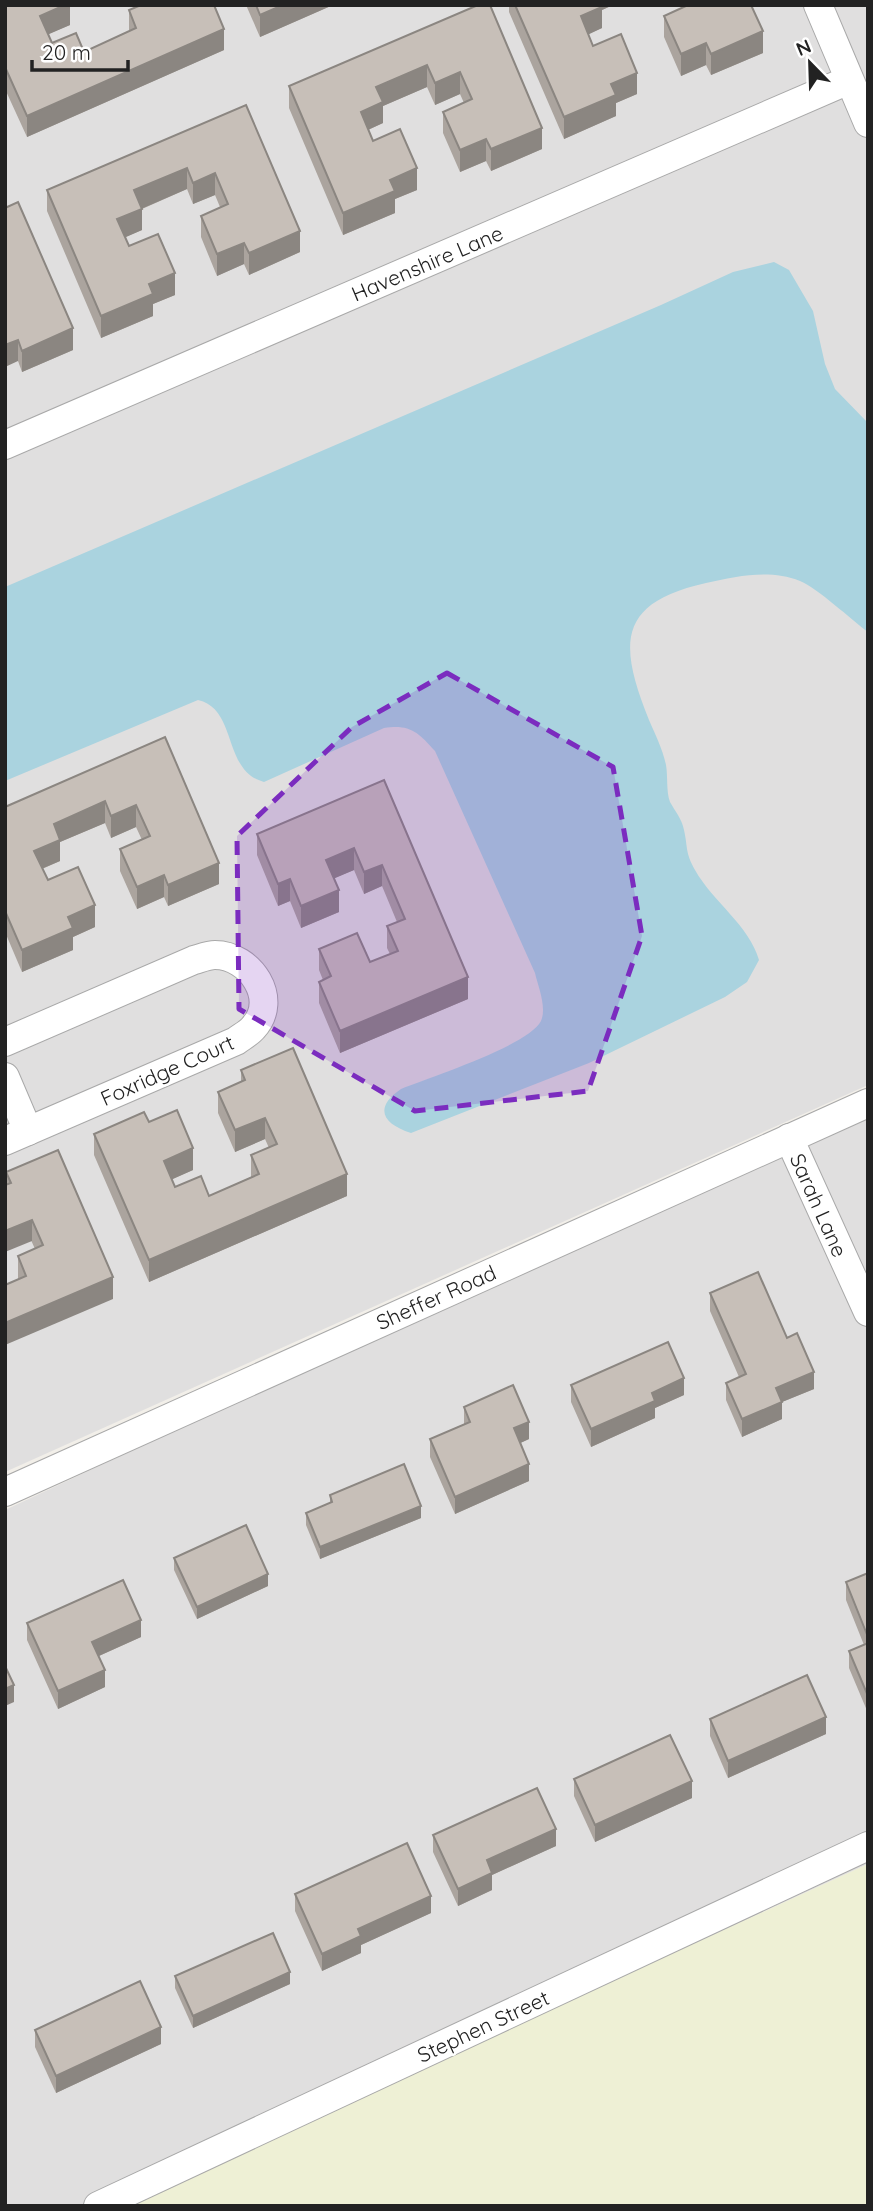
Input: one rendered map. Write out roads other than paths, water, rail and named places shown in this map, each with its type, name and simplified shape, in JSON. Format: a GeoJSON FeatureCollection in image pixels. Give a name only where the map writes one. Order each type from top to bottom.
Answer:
{"type":"FeatureCollection","features":[{"type":"Feature","properties":{"kind":"street"},"geometry":{"type":"LineString","coordinates":[[818,5],[868,123]]}},
{"type":"Feature","properties":{"kind":"street","name":"Havenshire Lane"},"geometry":{"type":"LineString","coordinates":[[5,445],[849,80]]}},
{"type":"Feature","properties":{"kind":"street","name":"Foxridge Court"},"geometry":{"type":"LineString","coordinates":[[5,1042],[194,960],[214,955],[235,959],[253,971],[262,988],[263,1009],[254,1028],[236,1041],[17,1136]]}},
{"type":"Feature","properties":{"kind":"street"},"geometry":{"type":"LineString","coordinates":[[5,1077],[17,1136]]}},
{"type":"Feature","properties":{"kind":"street","name":"Sheffer Road"},"geometry":{"type":"LineString","coordinates":[[5,1492],[868,1103]]}},
{"type":"Feature","properties":{"kind":"street","name":"Sarah Lane"},"geometry":{"type":"LineString","coordinates":[[789,1138],[868,1311]]}},
{"type":"Feature","properties":{"kind":"street","name":"Stephen Street"},"geometry":{"type":"LineString","coordinates":[[97,2206],[868,1846]]}},
{"type":"Feature","properties":{"kind":"water"},"geometry":{"type":"Polygon","coordinates":[[[774,262],[789,270],[813,311],[825,364],[835,389],[868,423],[868,632],[807,584],[777,575],[753,575],[706,583],[655,602],[641,615],[632,631],[630,649],[639,693],[667,769],[670,802],[683,826],[690,859],[711,893],[747,936],[759,960],[747,982],[725,997],[589,1063],[411,1133],[401,1129],[385,1115],[384,1109],[392,1096],[401,1089],[477,1060],[518,1040],[532,1031],[543,1015],[535,973],[435,751],[413,731],[401,727],[384,728],[264,782],[251,776],[242,766],[219,715],[211,706],[198,700],[5,781],[5,587],[733,272],[774,262]]]}}]}
